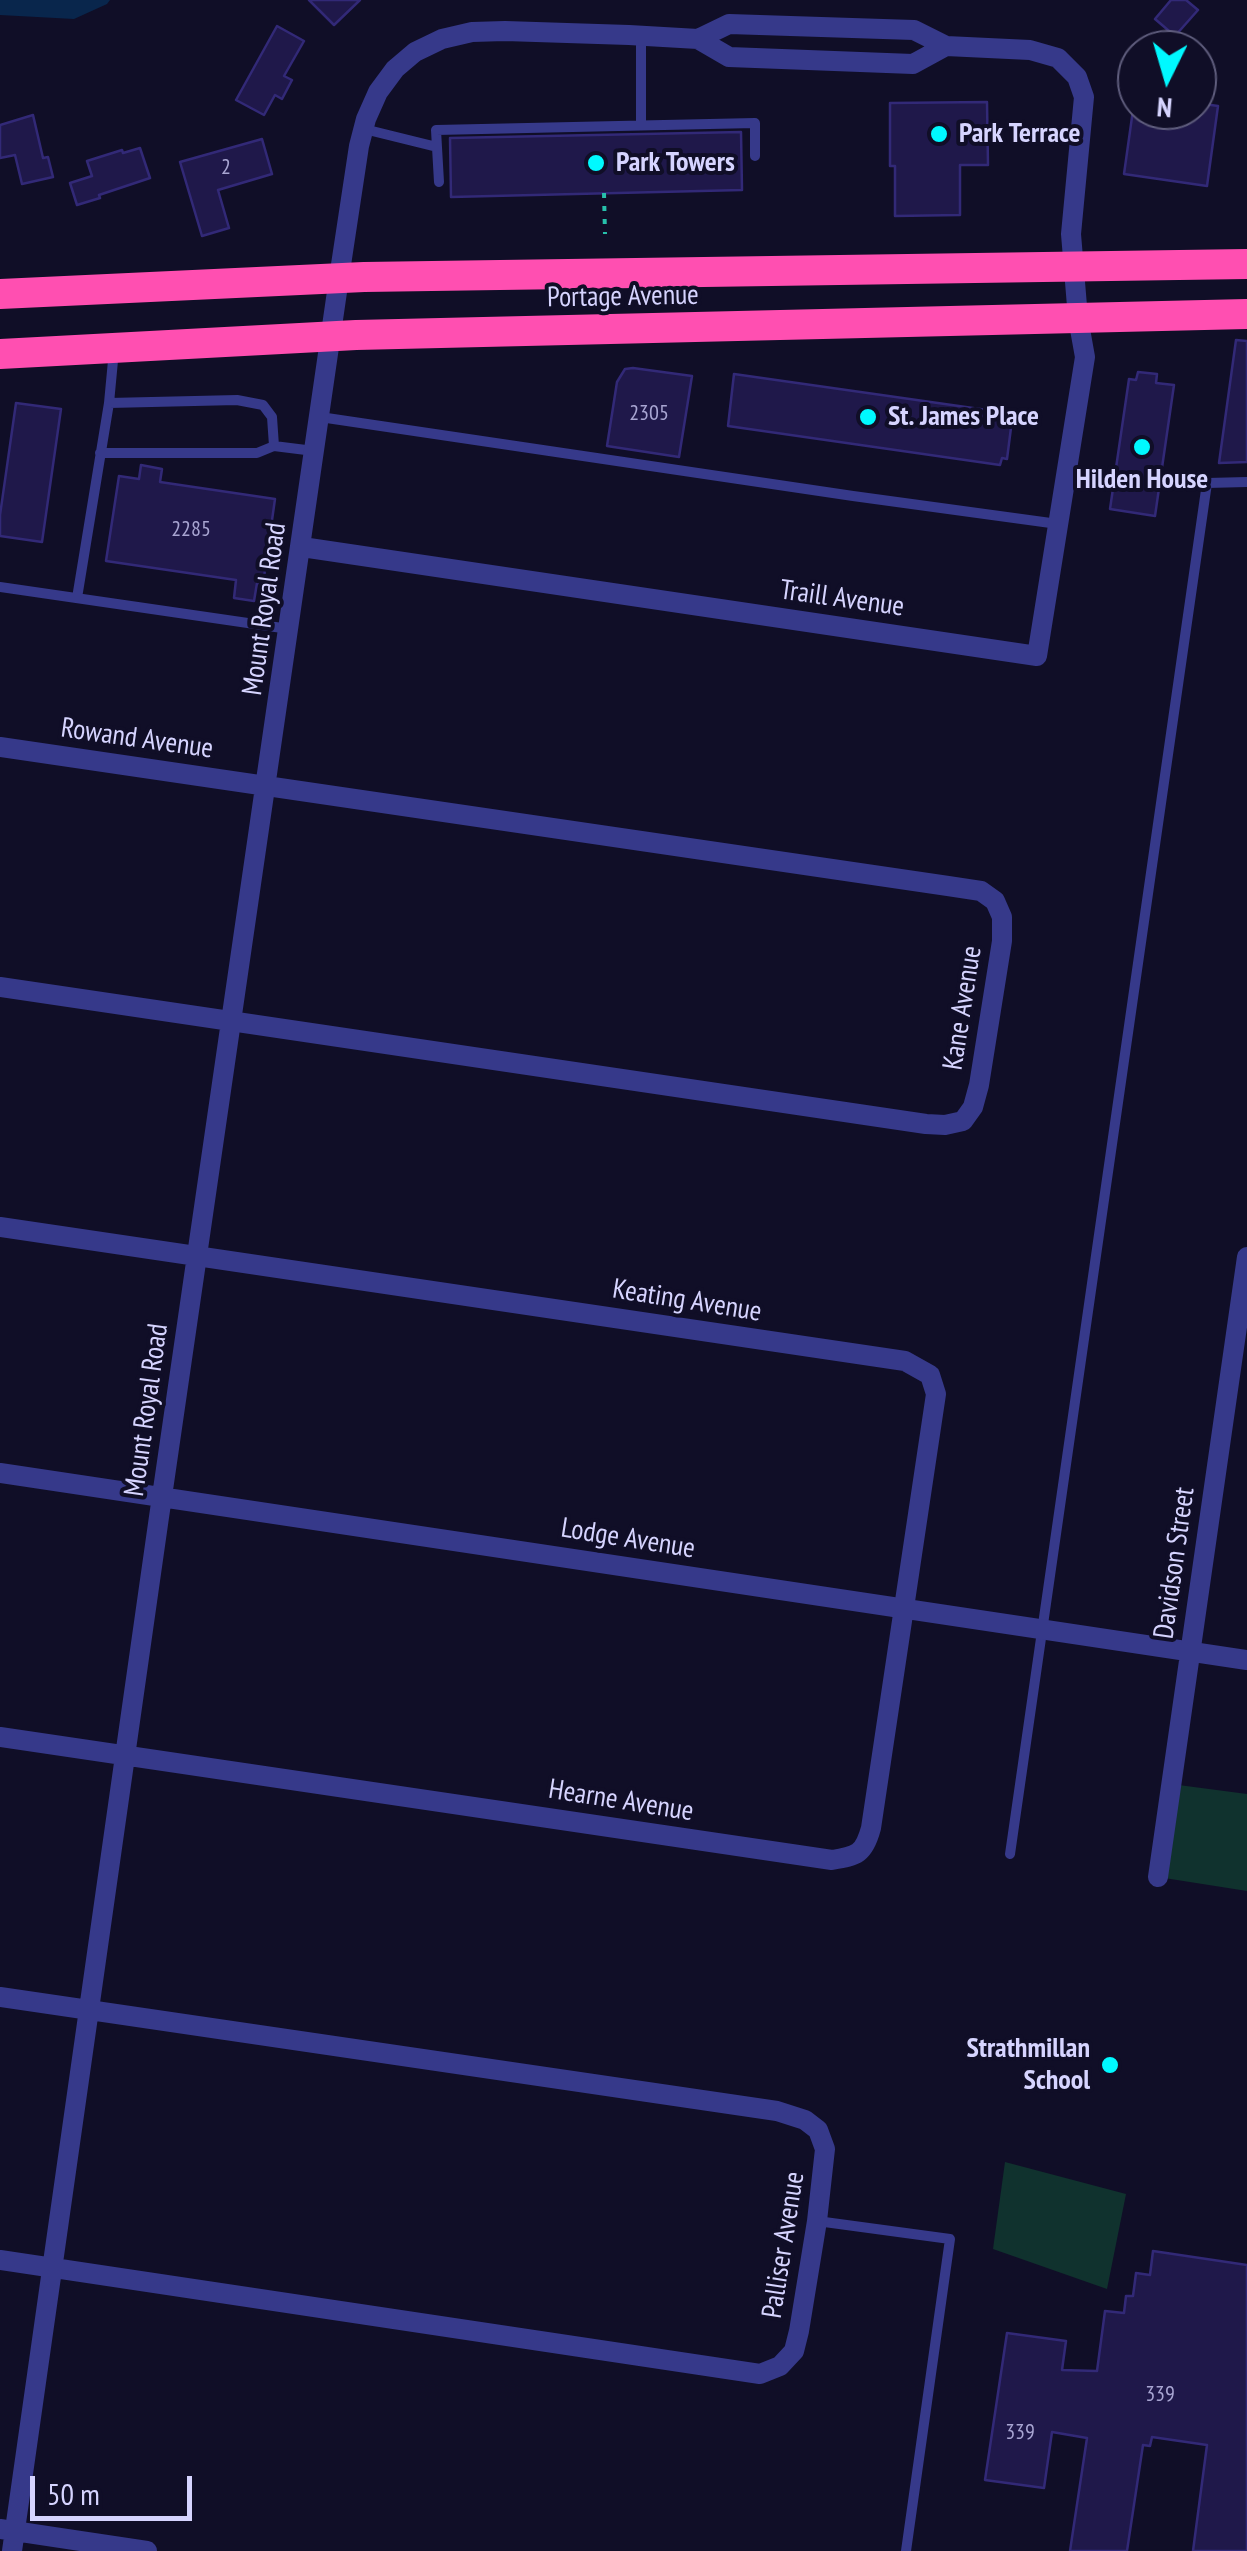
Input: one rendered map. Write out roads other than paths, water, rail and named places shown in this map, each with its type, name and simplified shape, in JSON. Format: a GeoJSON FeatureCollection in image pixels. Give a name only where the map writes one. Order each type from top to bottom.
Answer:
{"type":"FeatureCollection","features":[{"type":"Feature","properties":{"kind":"highway","name":"Portage Avenue"},"geometry":{"type":"LineString","coordinates":[[0,294],[340,278],[1247,264]]}},
{"type":"Feature","properties":{"kind":"highway","name":"Portage Avenue"},"geometry":{"type":"LineString","coordinates":[[0,354],[332,336],[1247,314]]}},
{"type":"Feature","properties":{"kind":"street"},"geometry":{"type":"LineString","coordinates":[[698,39],[729,24],[766,25],[914,30],[946,46]]}},
{"type":"Feature","properties":{"kind":"street","name":"Mount Royal Road"},"geometry":{"type":"LineString","coordinates":[[9,2537],[52,2267],[364,129],[378,92],[395,69],[415,52],[442,39],[505,30],[698,39]]}},
{"type":"Feature","properties":{"kind":"street"},"geometry":{"type":"LineString","coordinates":[[698,39],[729,57],[913,64],[946,46]]}},
{"type":"Feature","properties":{"kind":"street","name":"Traill Avenue"},"geometry":{"type":"LineString","coordinates":[[302,547],[1036,656],[1086,357],[1078,318],[1071,234],[1084,98],[1077,76],[1058,58],[1030,50],[946,46]]}},
{"type":"Feature","properties":{"kind":"street","name":"Rowand Avenue"},"geometry":{"type":"LineString","coordinates":[[0,747],[266,785]]}},
{"type":"Feature","properties":{"kind":"street","name":"Kane Avenue"},"geometry":{"type":"LineString","coordinates":[[232,1020],[945,1125],[963,1121],[973,1107],[980,1085],[1002,942],[1002,917],[995,900],[981,891],[266,785]]}},
{"type":"Feature","properties":{"kind":"street"},"geometry":{"type":"LineString","coordinates":[[0,987],[232,1020]]}},
{"type":"Feature","properties":{"kind":"street","name":"Keating Avenue"},"geometry":{"type":"LineString","coordinates":[[0,1227],[905,1361],[930,1374],[936,1394],[905,1608]]}},
{"type":"Feature","properties":{"kind":"street","name":"Davidson Street"},"geometry":{"type":"LineString","coordinates":[[1158,1877],[1247,1257]]}},
{"type":"Feature","properties":{"kind":"street","name":"Lodge Avenue"},"geometry":{"type":"LineString","coordinates":[[0,1473],[1247,1660]]}},
{"type":"Feature","properties":{"kind":"street","name":"Hearne Avenue"},"geometry":{"type":"LineString","coordinates":[[125,1754],[832,1860],[855,1856],[867,1843],[905,1608]]}},
{"type":"Feature","properties":{"kind":"street"},"geometry":{"type":"LineString","coordinates":[[0,1736],[125,1754]]}},
{"type":"Feature","properties":{"kind":"street","name":"Palliser Avenue"},"geometry":{"type":"LineString","coordinates":[[0,1997],[777,2111],[805,2120],[818,2130],[826,2148],[794,2351],[780,2366],[760,2374],[0,2260]]}},
{"type":"Feature","properties":{"kind":"street"},"geometry":{"type":"LineString","coordinates":[[9,2537],[147,2551]]}},
{"type":"Feature","properties":{"kind":"lane"},"geometry":{"type":"LineString","coordinates":[[641,36],[642,125]]}},
{"type":"Feature","properties":{"kind":"lane"},"geometry":{"type":"LineString","coordinates":[[440,182],[436,130],[755,122],[755,156]]}},
{"type":"Feature","properties":{"kind":"lane"},"geometry":{"type":"LineString","coordinates":[[364,129],[437,148]]}},
{"type":"Feature","properties":{"kind":"lane"},"geometry":{"type":"LineString","coordinates":[[77,598],[114,348]]}},
{"type":"Feature","properties":{"kind":"lane"},"geometry":{"type":"LineString","coordinates":[[109,402],[238,400],[262,405],[272,417],[274,446]]}},
{"type":"Feature","properties":{"kind":"lane"},"geometry":{"type":"LineString","coordinates":[[320,417],[1058,524]]}},
{"type":"Feature","properties":{"kind":"lane"},"geometry":{"type":"LineString","coordinates":[[100,453],[257,453],[274,446],[316,451]]}},
{"type":"Feature","properties":{"kind":"lane"},"geometry":{"type":"LineString","coordinates":[[1010,1854],[1207,483],[1247,482]]}},
{"type":"Feature","properties":{"kind":"lane"},"geometry":{"type":"LineString","coordinates":[[0,587],[290,629]]}},
{"type":"Feature","properties":{"kind":"lane"},"geometry":{"type":"LineString","coordinates":[[817,2221],[950,2239],[906,2551]]}},
{"type":"Feature","properties":{"kind":"water"},"geometry":{"type":"Polygon","coordinates":[[[0,0],[110,0],[74,19],[0,15],[0,0]]]}},
{"type":"Feature","properties":{"kind":"place","name":"Park Terrace"},"geometry":{"type":"Point","coordinates":[939,134]}},
{"type":"Feature","properties":{"kind":"place","name":"Park Towers"},"geometry":{"type":"Point","coordinates":[596,163]}},
{"type":"Feature","properties":{"kind":"place","name":"St. James Place"},"geometry":{"type":"Point","coordinates":[868,417]}},
{"type":"Feature","properties":{"kind":"place","name":"Hilden House"},"geometry":{"type":"Point","coordinates":[1142,447]}},
{"type":"Feature","properties":{"kind":"place","name":"Strathmillan School"},"geometry":{"type":"Point","coordinates":[1110,2065]}}]}
